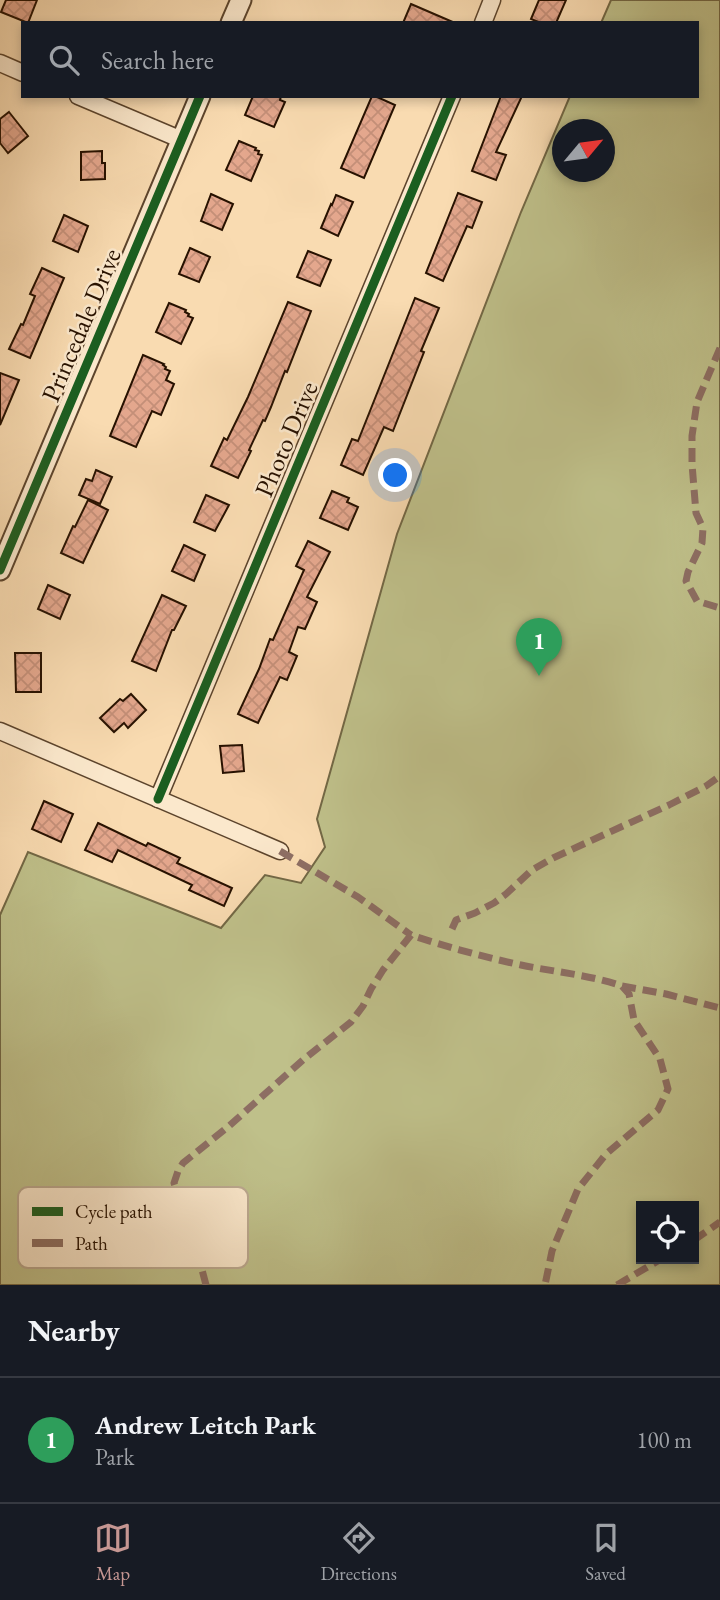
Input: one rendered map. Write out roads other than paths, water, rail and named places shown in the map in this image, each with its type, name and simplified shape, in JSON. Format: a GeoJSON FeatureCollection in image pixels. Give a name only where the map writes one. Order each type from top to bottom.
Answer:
{"type":"FeatureCollection","features":[{"type":"Feature","properties":{"kind":"street"},"geometry":{"type":"LineString","coordinates":[[232,21],[241,0]]}},
{"type":"Feature","properties":{"kind":"street"},"geometry":{"type":"LineString","coordinates":[[484,21],[492,0]]}},
{"type":"Feature","properties":{"kind":"street"},"geometry":{"type":"LineString","coordinates":[[0,63],[21,72]]}},
{"type":"Feature","properties":{"kind":"street"},"geometry":{"type":"LineString","coordinates":[[83,98],[182,140]]}},
{"type":"Feature","properties":{"kind":"street","name":"Princedale Drive"},"geometry":{"type":"LineString","coordinates":[[0,570],[199,98]]}},
{"type":"Feature","properties":{"kind":"street","name":"Photo Drive"},"geometry":{"type":"LineString","coordinates":[[158,799],[451,98]]}},
{"type":"Feature","properties":{"kind":"street"},"geometry":{"type":"LineString","coordinates":[[0,731],[280,851]]}},
{"type":"Feature","properties":{"kind":"place","name":"Andrew Leitch Park"},"geometry":{"type":"Point","coordinates":[539,676]}}]}
